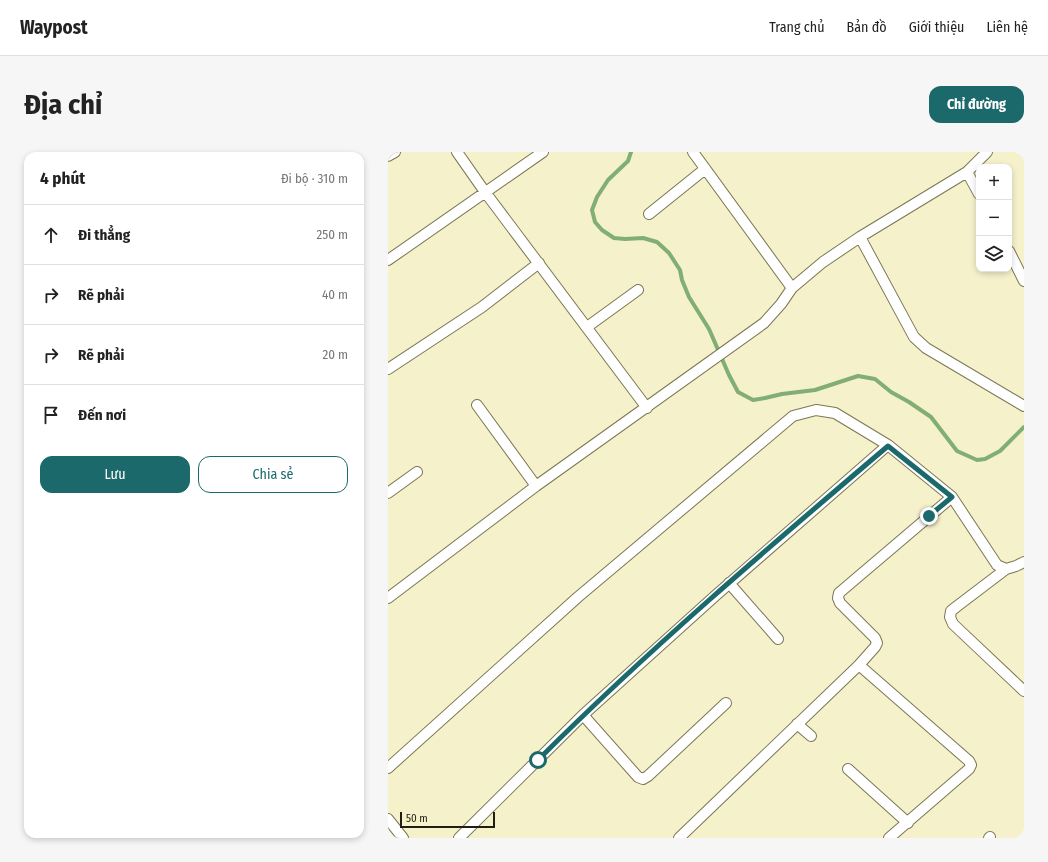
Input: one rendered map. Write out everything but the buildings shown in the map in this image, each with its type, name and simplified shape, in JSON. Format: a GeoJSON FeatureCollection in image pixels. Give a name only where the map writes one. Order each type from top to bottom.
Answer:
{"type":"FeatureCollection","features":[{"type":"Feature","properties":{"kind":"street"},"geometry":{"type":"LineString","coordinates":[[388,156],[395,152]]}},
{"type":"Feature","properties":{"kind":"street"},"geometry":{"type":"LineString","coordinates":[[457,152],[485,192],[647,408]]}},
{"type":"Feature","properties":{"kind":"street"},"geometry":{"type":"LineString","coordinates":[[388,260],[543,152]]}},
{"type":"Feature","properties":{"kind":"street"},"geometry":{"type":"LineString","coordinates":[[693,152],[792,288]]}},
{"type":"Feature","properties":{"kind":"street"},"geometry":{"type":"LineString","coordinates":[[388,598],[536,486],[764,323],[781,304],[792,288],[823,262],[860,237],[967,172],[987,152]]}},
{"type":"Feature","properties":{"kind":"street"},"geometry":{"type":"LineString","coordinates":[[649,214],[705,169]]}},
{"type":"Feature","properties":{"kind":"street"},"geometry":{"type":"LineString","coordinates":[[967,172],[976,188]]}},
{"type":"Feature","properties":{"kind":"street"},"geometry":{"type":"LineString","coordinates":[[860,237],[914,337],[926,348],[1024,406]]}},
{"type":"Feature","properties":{"kind":"street"},"geometry":{"type":"LineString","coordinates":[[1012,257],[1024,281]]}},
{"type":"Feature","properties":{"kind":"street"},"geometry":{"type":"LineString","coordinates":[[388,370],[482,307],[539,263]]}},
{"type":"Feature","properties":{"kind":"street"},"geometry":{"type":"LineString","coordinates":[[587,327],[638,290]]}},
{"type":"Feature","properties":{"kind":"street"},"geometry":{"type":"LineString","coordinates":[[477,405],[536,486]]}},
{"type":"Feature","properties":{"kind":"street"},"geometry":{"type":"LineString","coordinates":[[388,768],[578,597],[793,416],[816,410],[835,413],[888,446],[952,497],[997,565],[1006,569]]}},
{"type":"Feature","properties":{"kind":"street"},"geometry":{"type":"LineString","coordinates":[[459,838],[583,715],[729,584],[888,446]]}},
{"type":"Feature","properties":{"kind":"street"},"geometry":{"type":"LineString","coordinates":[[388,492],[417,472]]}},
{"type":"Feature","properties":{"kind":"street"},"geometry":{"type":"LineString","coordinates":[[679,838],[859,665],[875,647],[877,643],[875,638],[840,603],[838,598],[839,593],[952,497]]}},
{"type":"Feature","properties":{"kind":"street"},"geometry":{"type":"LineString","coordinates":[[1024,562],[1006,569],[951,611],[950,618],[953,624],[1024,691]]}},
{"type":"Feature","properties":{"kind":"street"},"geometry":{"type":"LineString","coordinates":[[729,584],[778,639]]}},
{"type":"Feature","properties":{"kind":"street"},"geometry":{"type":"LineString","coordinates":[[859,665],[969,761],[971,765],[969,769],[889,838]]}},
{"type":"Feature","properties":{"kind":"street"},"geometry":{"type":"LineString","coordinates":[[583,715],[638,777],[643,779],[726,703]]}},
{"type":"Feature","properties":{"kind":"street"},"geometry":{"type":"LineString","coordinates":[[796,724],[812,736]]}},
{"type":"Feature","properties":{"kind":"street"},"geometry":{"type":"LineString","coordinates":[[848,769],[908,823]]}},
{"type":"Feature","properties":{"kind":"street"},"geometry":{"type":"LineString","coordinates":[[388,819],[403,838]]}},
{"type":"Feature","properties":{"kind":"waterway"},"geometry":{"type":"LineString","coordinates":[[631,152],[628,161],[608,180],[597,197],[592,210],[595,222],[602,230],[614,238],[643,238],[657,242],[669,253],[680,270],[682,280],[689,297],[709,329],[738,392],[753,400],[782,394],[815,390],[858,376],[875,379],[891,392],[931,417],[957,451],[977,460],[985,459],[1000,451],[1024,427]]}},
{"type":"Feature","properties":{"kind":"route"},"geometry":{"type":"LineString","coordinates":[[538,760],[583,715],[715,596],[888,446],[952,497],[929,516]]}}]}
